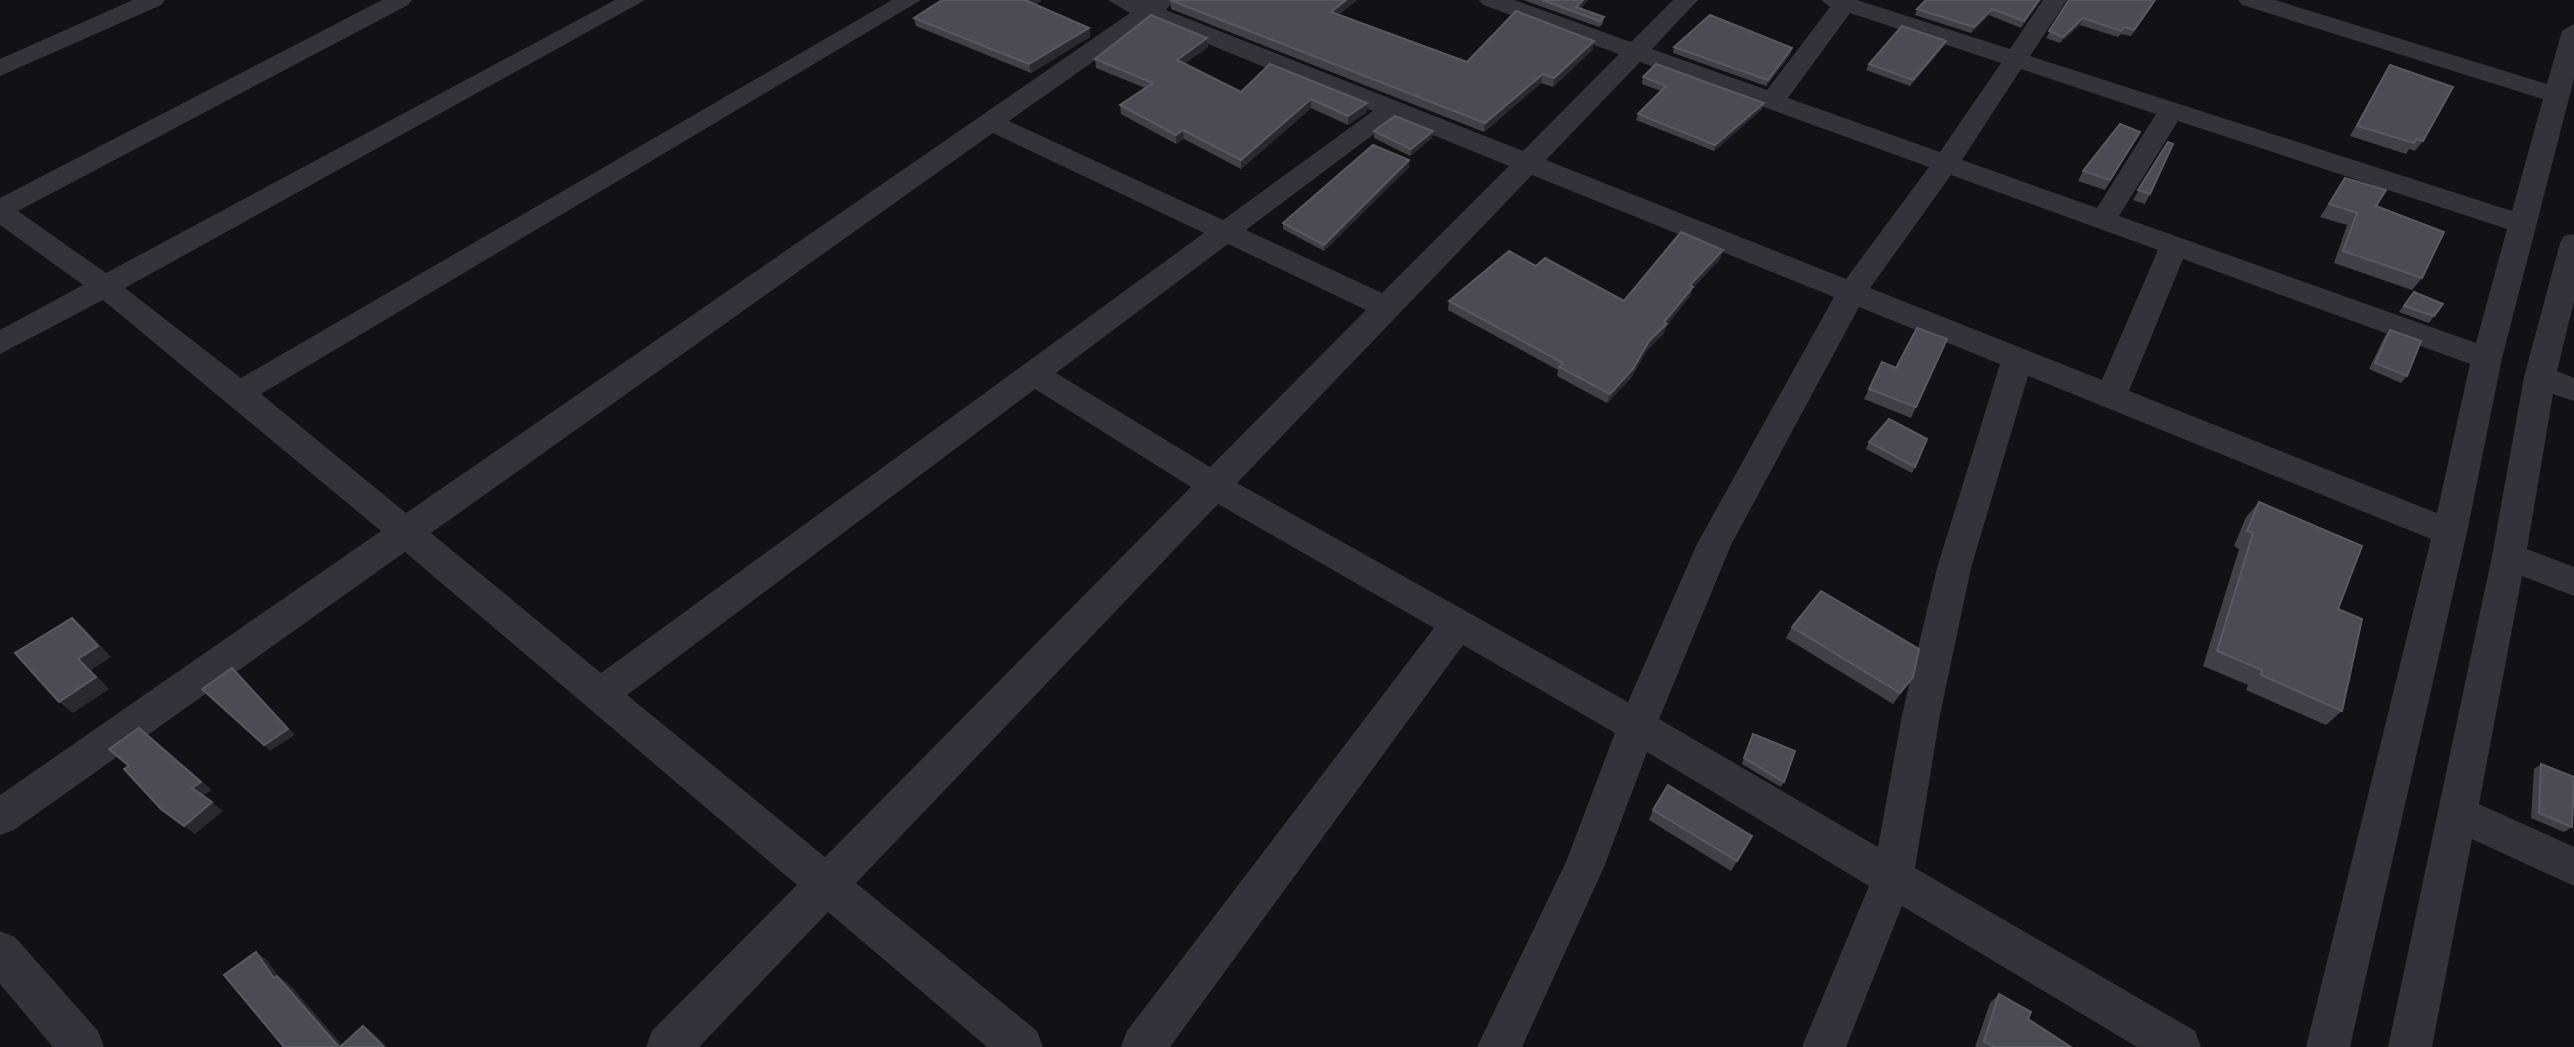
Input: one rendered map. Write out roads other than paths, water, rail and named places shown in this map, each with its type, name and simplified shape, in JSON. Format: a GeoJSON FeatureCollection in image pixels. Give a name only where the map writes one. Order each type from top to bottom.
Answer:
{"type":"FeatureCollection","features":[{"type":"Feature","properties":{"kind":"street"},"geometry":{"type":"LineString","coordinates":[[0,68],[153,0]]}},
{"type":"Feature","properties":{"kind":"street"},"geometry":{"type":"LineString","coordinates":[[400,0],[0,210],[104,286],[239,393],[1021,1047]]}},
{"type":"Feature","properties":{"kind":"street"},"geometry":{"type":"LineString","coordinates":[[0,343],[633,0]]}},
{"type":"Feature","properties":{"kind":"street"},"geometry":{"type":"LineString","coordinates":[[239,393],[909,0]]}},
{"type":"Feature","properties":{"kind":"street"},"geometry":{"type":"LineString","coordinates":[[1491,0],[2487,358]]}},
{"type":"Feature","properties":{"kind":"street"},"geometry":{"type":"LineString","coordinates":[[668,1047],[1525,162],[1686,0]]}},
{"type":"Feature","properties":{"kind":"street"},"geometry":{"type":"LineString","coordinates":[[1499,1047],[1584,867],[1637,726],[1714,544],[1851,294],[1945,165],[2055,0]]}},
{"type":"Feature","properties":{"kind":"street"},"geometry":{"type":"LineString","coordinates":[[2250,0],[2557,95]]}},
{"type":"Feature","properties":{"kind":"street"},"geometry":{"type":"LineString","coordinates":[[1771,102],[1839,2],[2523,224]]}},
{"type":"Feature","properties":{"kind":"street"},"geometry":{"type":"LineString","coordinates":[[0,817],[990,122],[1144,4],[1851,294],[2450,532]]}},
{"type":"Feature","properties":{"kind":"street"},"geometry":{"type":"LineString","coordinates":[[2328,1047],[2450,532],[2487,358],[2574,31]]}},
{"type":"Feature","properties":{"kind":"street"},"geometry":{"type":"LineString","coordinates":[[598,696],[1393,108]]}},
{"type":"Feature","properties":{"kind":"street"},"geometry":{"type":"LineString","coordinates":[[2102,221],[2171,111]]}},
{"type":"Feature","properties":{"kind":"street"},"geometry":{"type":"LineString","coordinates":[[990,122],[1386,307]]}},
{"type":"Feature","properties":{"kind":"street"},"geometry":{"type":"LineString","coordinates":[[2410,1047],[2509,556],[2540,377],[2574,243]]}},
{"type":"Feature","properties":{"kind":"street"},"geometry":{"type":"LineString","coordinates":[[2111,397],[2174,247]]}},
{"type":"Feature","properties":{"kind":"street"},"geometry":{"type":"LineString","coordinates":[[1824,1047],[1893,878],[1921,715],[1954,568],[1985,457],[2017,360]]}},
{"type":"Feature","properties":{"kind":"street"},"geometry":{"type":"LineString","coordinates":[[1035,375],[1213,485],[1637,726],[2179,1047]]}},
{"type":"Feature","properties":{"kind":"street"},"geometry":{"type":"LineString","coordinates":[[2540,377],[2574,390]]}},
{"type":"Feature","properties":{"kind":"street"},"geometry":{"type":"LineString","coordinates":[[2509,556],[2574,582]]}},
{"type":"Feature","properties":{"kind":"street"},"geometry":{"type":"LineString","coordinates":[[1143,1047],[1458,624]]}},
{"type":"Feature","properties":{"kind":"street"},"geometry":{"type":"LineString","coordinates":[[2455,812],[2574,867]]}},
{"type":"Feature","properties":{"kind":"street"},"geometry":{"type":"LineString","coordinates":[[0,952],[82,1047]]}}]}
